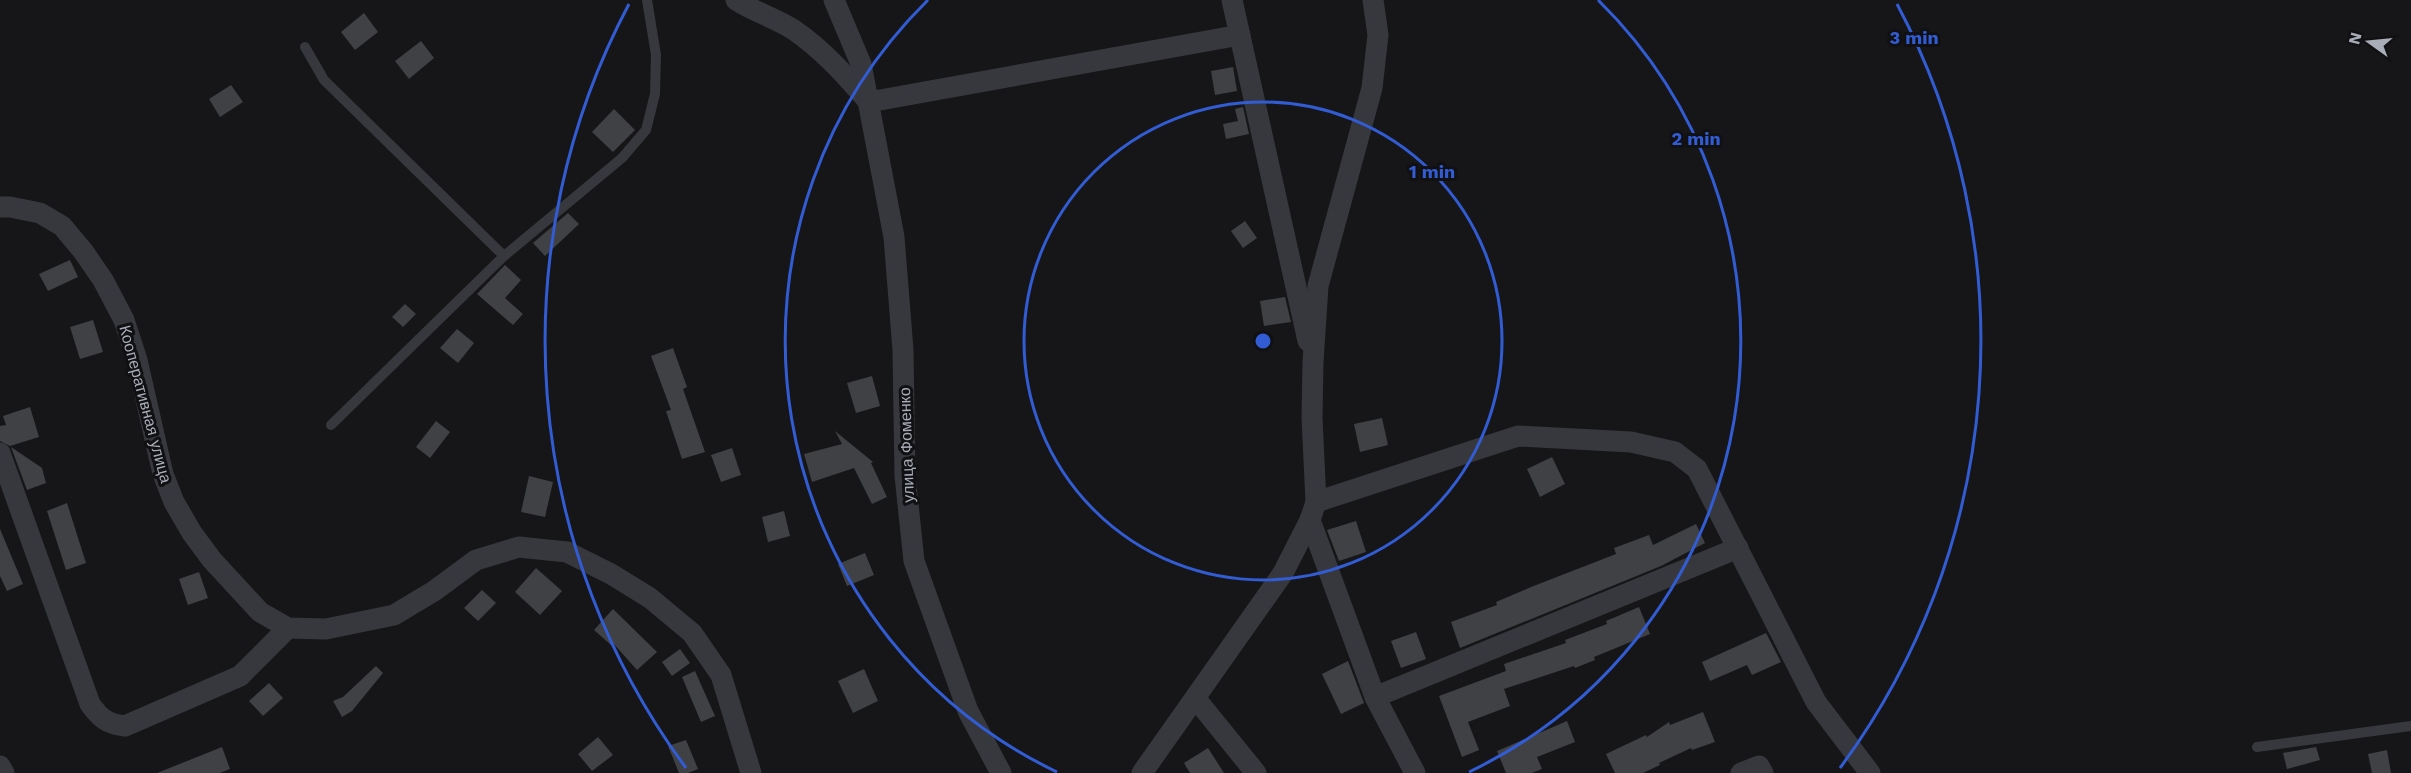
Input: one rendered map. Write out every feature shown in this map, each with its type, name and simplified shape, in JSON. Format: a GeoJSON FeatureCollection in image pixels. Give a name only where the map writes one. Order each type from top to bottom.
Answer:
{"type":"FeatureCollection","features":[{"type":"Feature","properties":{"kind":"street"},"geometry":{"type":"LineString","coordinates":[[736,0],[792,28],[828,57],[869,102],[1240,35]]}},
{"type":"Feature","properties":{"kind":"street","name":"улица Фоменко"},"geometry":{"type":"LineString","coordinates":[[834,0],[861,64],[894,237],[903,350],[905,476],[914,561],[968,711],[1000,773]]}},
{"type":"Feature","properties":{"kind":"street"},"geometry":{"type":"LineString","coordinates":[[1232,0],[1313,362]]}},
{"type":"Feature","properties":{"kind":"street"},"geometry":{"type":"LineString","coordinates":[[1373,0],[1378,35],[1372,88],[1318,286],[1313,362],[1313,511],[1375,697],[1415,773]]}},
{"type":"Feature","properties":{"kind":"street","name":"Кооперативная улица"},"geometry":{"type":"LineString","coordinates":[[0,207],[40,213],[62,226],[103,280],[124,320],[137,360],[163,474],[174,502],[192,533],[237,589],[260,612],[288,628],[326,629],[394,615],[434,591],[476,560],[519,547],[567,552],[611,574],[650,598],[692,633],[722,675],[751,773]]}},
{"type":"Feature","properties":{"kind":"street"},"geometry":{"type":"LineString","coordinates":[[1143,773],[1282,573],[1313,511],[1518,436],[1630,442],[1675,452],[1697,469],[1816,702],[1870,773]]}},
{"type":"Feature","properties":{"kind":"street"},"geometry":{"type":"LineString","coordinates":[[0,453],[90,704],[99,717],[110,724],[125,726],[240,676],[288,628]]}},
{"type":"Feature","properties":{"kind":"street"},"geometry":{"type":"LineString","coordinates":[[1375,697],[1738,548]]}},
{"type":"Feature","properties":{"kind":"street"},"geometry":{"type":"LineString","coordinates":[[1196,699],[1256,773]]}},
{"type":"Feature","properties":{"kind":"street"},"geometry":{"type":"LineString","coordinates":[[0,766],[4,773]]}},
{"type":"Feature","properties":{"kind":"street"},"geometry":{"type":"LineString","coordinates":[[1741,773],[1759,766],[1763,773]]}},
{"type":"Feature","properties":{"kind":"lane"},"geometry":{"type":"LineString","coordinates":[[331,425],[504,256],[622,158],[646,130],[656,94],[656,55],[647,0]]}},
{"type":"Feature","properties":{"kind":"lane"},"geometry":{"type":"LineString","coordinates":[[305,47],[324,80],[504,256]]}},
{"type":"Feature","properties":{"kind":"lane"},"geometry":{"type":"LineString","coordinates":[[2257,747],[2411,726]]}},
{"type":"Feature","properties":{"kind":"building"},"geometry":{"type":"Polygon","coordinates":[[[364,13],[378,32],[355,50],[341,32],[364,13]]]}},
{"type":"Feature","properties":{"kind":"building"},"geometry":{"type":"Polygon","coordinates":[[[421,41],[434,58],[409,79],[395,61],[421,41]]]}},
{"type":"Feature","properties":{"kind":"building"},"geometry":{"type":"Polygon","coordinates":[[[1233,67],[1237,91],[1215,95],[1211,71],[1233,67]]]}},
{"type":"Feature","properties":{"kind":"building"},"geometry":{"type":"Polygon","coordinates":[[[231,85],[243,102],[220,117],[209,99],[231,85]]]}},
{"type":"Feature","properties":{"kind":"building"},"geometry":{"type":"Polygon","coordinates":[[[1243,107],[1249,134],[1226,139],[1223,124],[1238,121],[1235,109],[1243,107]]]}},
{"type":"Feature","properties":{"kind":"building"},"geometry":{"type":"Polygon","coordinates":[[[614,109],[635,130],[613,152],[592,132],[614,109]]]}},
{"type":"Feature","properties":{"kind":"building"},"geometry":{"type":"Polygon","coordinates":[[[568,213],[579,224],[545,256],[533,243],[568,213]]]}},
{"type":"Feature","properties":{"kind":"building"},"geometry":{"type":"Polygon","coordinates":[[[1245,221],[1257,238],[1243,248],[1231,231],[1245,221]]]}},
{"type":"Feature","properties":{"kind":"building"},"geometry":{"type":"Polygon","coordinates":[[[70,260],[78,277],[48,291],[39,274],[70,260]]]}},
{"type":"Feature","properties":{"kind":"building"},"geometry":{"type":"Polygon","coordinates":[[[505,265],[521,280],[505,298],[523,314],[513,325],[477,294],[505,265]]]}},
{"type":"Feature","properties":{"kind":"building"},"geometry":{"type":"Polygon","coordinates":[[[1285,297],[1291,322],[1264,326],[1260,301],[1285,297]]]}},
{"type":"Feature","properties":{"kind":"building"},"geometry":{"type":"Polygon","coordinates":[[[405,304],[416,314],[403,327],[392,317],[405,304]]]}},
{"type":"Feature","properties":{"kind":"building"},"geometry":{"type":"Polygon","coordinates":[[[93,320],[103,352],[80,359],[70,327],[93,320]]]}},
{"type":"Feature","properties":{"kind":"building"},"geometry":{"type":"Polygon","coordinates":[[[457,329],[474,343],[458,363],[440,348],[457,329]]]}},
{"type":"Feature","properties":{"kind":"building"},"geometry":{"type":"Polygon","coordinates":[[[673,348],[687,387],[683,389],[705,452],[682,459],[666,411],[671,410],[651,356],[673,348]]]}},
{"type":"Feature","properties":{"kind":"building"},"geometry":{"type":"Polygon","coordinates":[[[872,376],[880,406],[856,413],[847,383],[872,376]]]}},
{"type":"Feature","properties":{"kind":"building"},"geometry":{"type":"Polygon","coordinates":[[[30,407],[39,437],[10,446],[0,441],[0,426],[6,425],[3,416],[30,407]]]}},
{"type":"Feature","properties":{"kind":"building"},"geometry":{"type":"Polygon","coordinates":[[[1382,418],[1388,445],[1360,452],[1354,424],[1382,418]]]}},
{"type":"Feature","properties":{"kind":"building"},"geometry":{"type":"Polygon","coordinates":[[[436,421],[450,432],[430,458],[416,447],[436,421]]]}},
{"type":"Feature","properties":{"kind":"building"},"geometry":{"type":"Polygon","coordinates":[[[835,431],[873,462],[871,463],[887,497],[872,504],[854,468],[812,482],[804,454],[842,444],[835,431]]]}},
{"type":"Feature","properties":{"kind":"building"},"geometry":{"type":"Polygon","coordinates":[[[11,447],[42,468],[46,483],[27,490],[11,447]]]}},
{"type":"Feature","properties":{"kind":"building"},"geometry":{"type":"Polygon","coordinates":[[[732,448],[741,475],[721,482],[711,455],[732,448]]]}},
{"type":"Feature","properties":{"kind":"building"},"geometry":{"type":"Polygon","coordinates":[[[1552,457],[1565,484],[1540,497],[1527,469],[1552,457]]]}},
{"type":"Feature","properties":{"kind":"building"},"geometry":{"type":"Polygon","coordinates":[[[529,476],[553,482],[545,517],[521,512],[529,476]]]}},
{"type":"Feature","properties":{"kind":"building"},"geometry":{"type":"Polygon","coordinates":[[[67,503],[86,563],[66,570],[47,511],[67,503]]]}},
{"type":"Feature","properties":{"kind":"building"},"geometry":{"type":"Polygon","coordinates":[[[784,511],[790,536],[768,542],[762,517],[784,511]]]}},
{"type":"Feature","properties":{"kind":"building"},"geometry":{"type":"Polygon","coordinates":[[[1356,521],[1366,552],[1339,561],[1327,530],[1356,521]]]}},
{"type":"Feature","properties":{"kind":"building"},"geometry":{"type":"Polygon","coordinates":[[[1696,524],[1705,543],[1661,566],[1460,648],[1451,622],[1497,605],[1496,602],[1531,587],[1616,554],[1614,548],[1649,535],[1653,545],[1696,524]]]}},
{"type":"Feature","properties":{"kind":"building"},"geometry":{"type":"Polygon","coordinates":[[[0,529],[23,584],[7,591],[0,576],[0,529]]]}},
{"type":"Feature","properties":{"kind":"building"},"geometry":{"type":"Polygon","coordinates":[[[865,553],[874,575],[847,586],[838,564],[865,553]]]}},
{"type":"Feature","properties":{"kind":"building"},"geometry":{"type":"Polygon","coordinates":[[[536,568],[562,591],[540,615],[515,592],[536,568]]]}},
{"type":"Feature","properties":{"kind":"building"},"geometry":{"type":"Polygon","coordinates":[[[199,572],[208,598],[188,605],[179,579],[199,572]]]}},
{"type":"Feature","properties":{"kind":"building"},"geometry":{"type":"Polygon","coordinates":[[[482,590],[496,603],[478,621],[464,608],[482,590]]]}},
{"type":"Feature","properties":{"kind":"building"},"geometry":{"type":"Polygon","coordinates":[[[1639,607],[1650,634],[1594,657],[1595,660],[1575,668],[1574,666],[1504,689],[1510,706],[1468,722],[1479,750],[1462,757],[1439,696],[1506,671],[1504,664],[1566,643],[1565,640],[1607,624],[1606,621],[1639,607]]]}},
{"type":"Feature","properties":{"kind":"building"},"geometry":{"type":"Polygon","coordinates":[[[613,609],[657,652],[637,670],[613,643],[611,645],[594,630],[613,609]]]}},
{"type":"Feature","properties":{"kind":"building"},"geometry":{"type":"Polygon","coordinates":[[[1416,632],[1426,659],[1401,668],[1391,641],[1416,632]]]}},
{"type":"Feature","properties":{"kind":"building"},"geometry":{"type":"Polygon","coordinates":[[[1766,633],[1781,662],[1752,675],[1747,665],[1710,681],[1702,662],[1766,633]]]}},
{"type":"Feature","properties":{"kind":"building"},"geometry":{"type":"Polygon","coordinates":[[[680,649],[690,663],[672,676],[662,662],[680,649]]]}},
{"type":"Feature","properties":{"kind":"building"},"geometry":{"type":"Polygon","coordinates":[[[1348,661],[1364,703],[1341,714],[1322,674],[1348,661]]]}},
{"type":"Feature","properties":{"kind":"building"},"geometry":{"type":"Polygon","coordinates":[[[376,666],[383,673],[352,711],[342,717],[333,701],[343,697],[376,666]]]}},
{"type":"Feature","properties":{"kind":"building"},"geometry":{"type":"Polygon","coordinates":[[[864,669],[878,701],[853,713],[838,681],[864,669]]]}},
{"type":"Feature","properties":{"kind":"building"},"geometry":{"type":"Polygon","coordinates":[[[695,671],[715,716],[701,722],[682,677],[695,671]]]}},
{"type":"Feature","properties":{"kind":"building"},"geometry":{"type":"Polygon","coordinates":[[[269,683],[283,698],[263,716],[249,701],[269,683]]]}},
{"type":"Feature","properties":{"kind":"building"},"geometry":{"type":"Polygon","coordinates":[[[1703,712],[1715,742],[1692,750],[1691,748],[1643,773],[1615,773],[1606,754],[1646,735],[1647,737],[1669,722],[1670,725],[1703,712]]]}},
{"type":"Feature","properties":{"kind":"building"},"geometry":{"type":"Polygon","coordinates":[[[1567,721],[1575,742],[1537,757],[1542,769],[1532,773],[1506,773],[1497,751],[1567,721]]]}},
{"type":"Feature","properties":{"kind":"building"},"geometry":{"type":"Polygon","coordinates":[[[598,737],[613,755],[592,771],[578,754],[598,737]]]}},
{"type":"Feature","properties":{"kind":"building"},"geometry":{"type":"Polygon","coordinates":[[[686,740],[698,769],[688,773],[679,773],[668,746],[686,740]]]}},
{"type":"Feature","properties":{"kind":"building"},"geometry":{"type":"Polygon","coordinates":[[[222,747],[230,769],[220,773],[157,773],[222,747]]]}},
{"type":"Feature","properties":{"kind":"building"},"geometry":{"type":"Polygon","coordinates":[[[2316,747],[2320,760],[2287,769],[2283,753],[2316,747]]]}},
{"type":"Feature","properties":{"kind":"building"},"geometry":{"type":"Polygon","coordinates":[[[1208,748],[1224,773],[1190,773],[1184,763],[1208,748]]]}},
{"type":"Feature","properties":{"kind":"building"},"geometry":{"type":"Polygon","coordinates":[[[2387,750],[2391,773],[2372,773],[2368,754],[2387,750]]]}}]}
